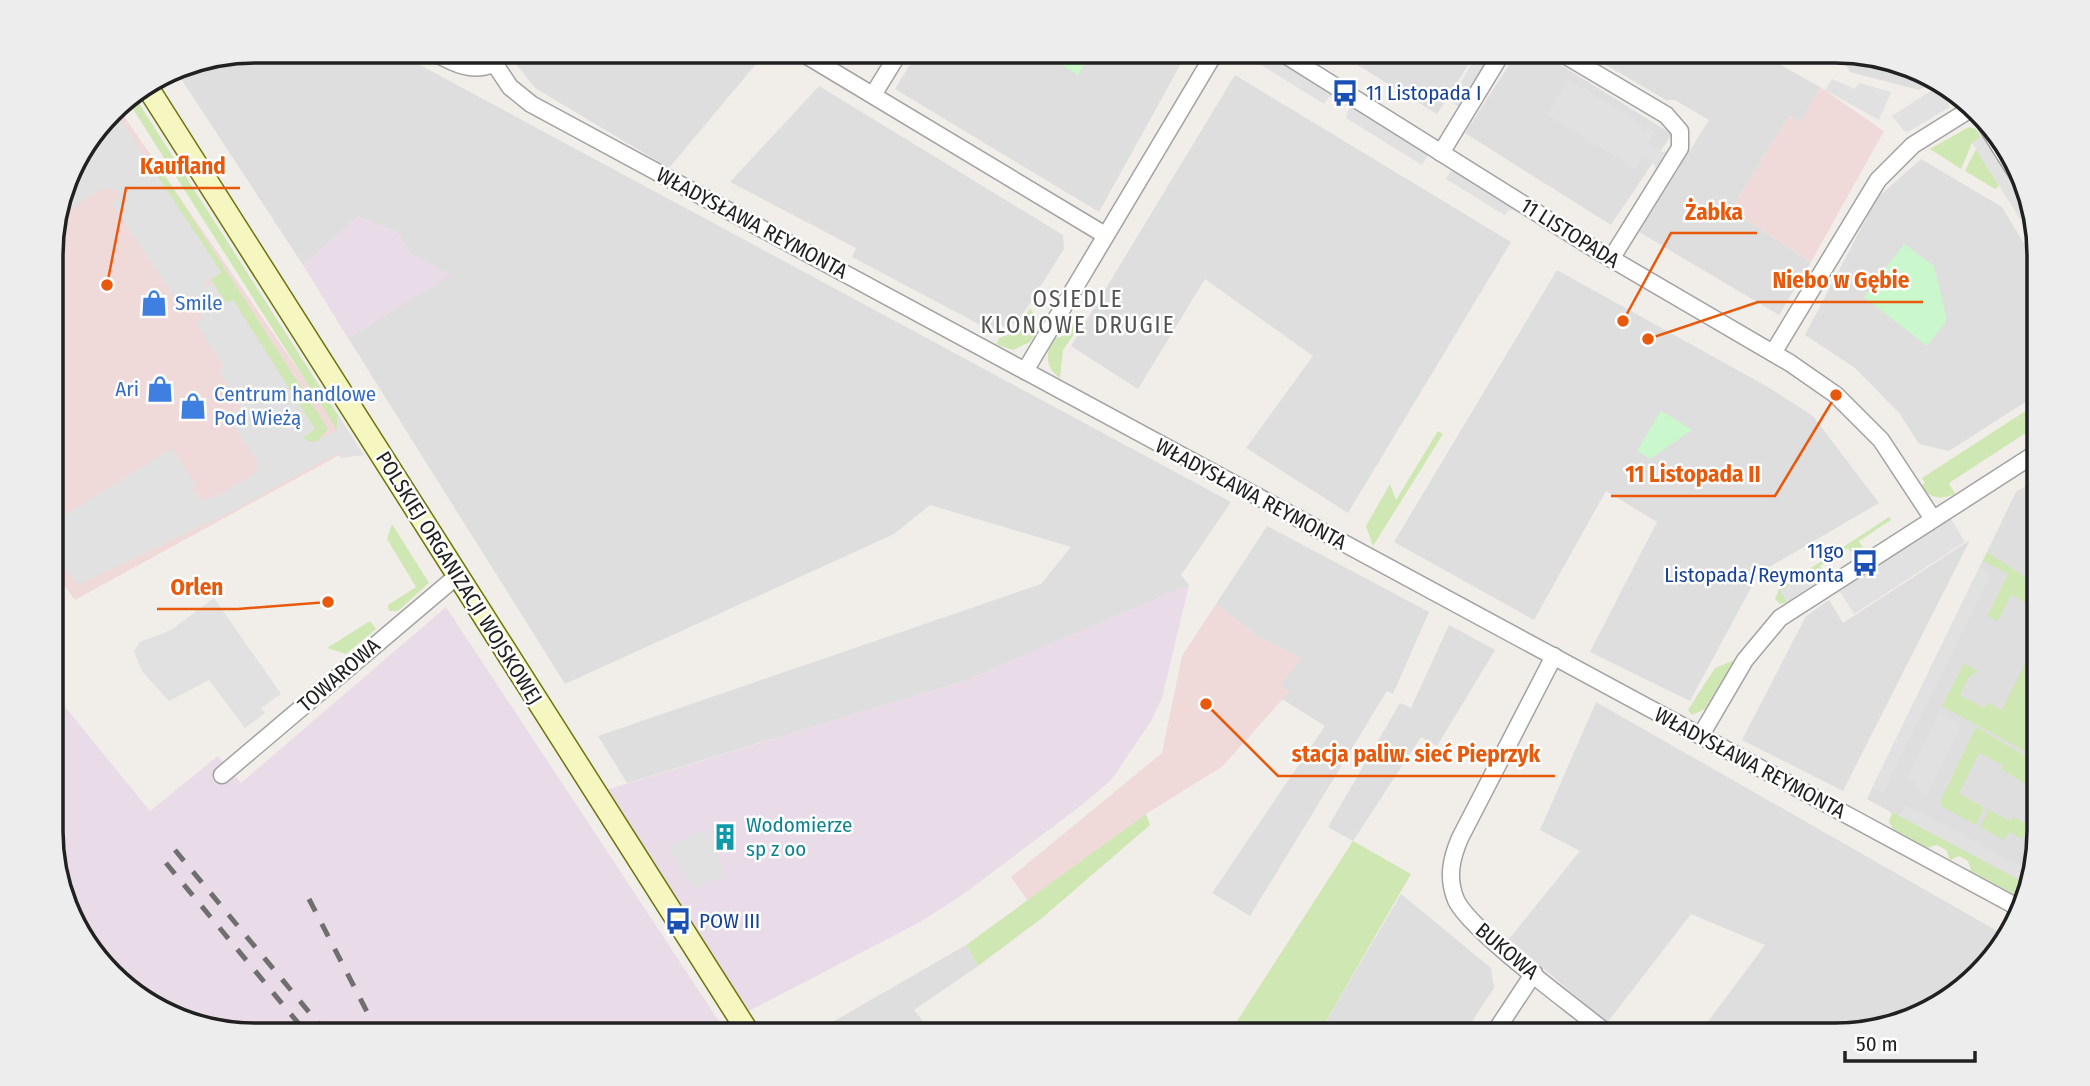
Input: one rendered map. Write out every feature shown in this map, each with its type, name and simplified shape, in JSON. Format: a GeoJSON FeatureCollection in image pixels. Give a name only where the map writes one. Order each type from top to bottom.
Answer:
{"type":"FeatureCollection","features":[{"type":"Feature","properties":{"kind":"main road","name":"POLSKIEJ ORGANIZACJI WOJSKOWEJ"},"geometry":{"type":"LineString","coordinates":[[151,93],[743,1023]]}},
{"type":"Feature","properties":{"kind":"street","name":"WŁADYSŁAWA REYMONTA"},"geometry":{"type":"LineString","coordinates":[[454,63],[482,69],[486,63]]}},
{"type":"Feature","properties":{"kind":"street","name":"WŁADYSŁAWA REYMONTA"},"geometry":{"type":"LineString","coordinates":[[493,63],[510,87],[531,104],[2012,904]]}},
{"type":"Feature","properties":{"kind":"street"},"geometry":{"type":"LineString","coordinates":[[819,63],[1105,235]]}},
{"type":"Feature","properties":{"kind":"street"},"geometry":{"type":"LineString","coordinates":[[873,95],[893,63]]}},
{"type":"Feature","properties":{"kind":"street"},"geometry":{"type":"LineString","coordinates":[[1025,371],[1209,63]]}},
{"type":"Feature","properties":{"kind":"street","name":"11 LISTOPADA"},"geometry":{"type":"LineString","coordinates":[[1298,63],[1611,259],[1773,353],[1836,395],[1884,443],[1933,519]]}},
{"type":"Feature","properties":{"kind":"street"},"geometry":{"type":"LineString","coordinates":[[1441,153],[1496,63]]}},
{"type":"Feature","properties":{"kind":"street"},"geometry":{"type":"LineString","coordinates":[[1579,63],[1666,116],[1680,131],[1680,148],[1611,259]]}},
{"type":"Feature","properties":{"kind":"street"},"geometry":{"type":"LineString","coordinates":[[1773,353],[1878,180],[1913,145],[1964,113]]}},
{"type":"Feature","properties":{"kind":"street"},"geometry":{"type":"LineString","coordinates":[[1701,735],[1745,660],[1780,618],[2027,459]]}},
{"type":"Feature","properties":{"kind":"street","name":"TOWAROWA"},"geometry":{"type":"LineString","coordinates":[[222,775],[457,576]]}},
{"type":"Feature","properties":{"kind":"street","name":"BUKOWA"},"geometry":{"type":"LineString","coordinates":[[1554,656],[1460,838],[1450,872],[1457,901],[1468,918],[1594,1023]]}},
{"type":"Feature","properties":{"kind":"street"},"geometry":{"type":"LineString","coordinates":[[1501,1023],[1534,973]]}},
{"type":"Feature","properties":{"kind":"shaded area"},"geometry":{"type":"Polygon","coordinates":[[[242,63],[416,63],[1231,502],[1181,575],[1189,585],[964,681],[627,783],[598,736],[1041,584],[1071,547],[930,505],[894,534],[565,684],[348,338],[450,275],[410,253],[398,233],[358,216],[303,265],[181,78],[205,70],[242,63]]]}},
{"type":"Feature","properties":{"kind":"shaded area"},"geometry":{"type":"Polygon","coordinates":[[[515,63],[757,63],[669,168],[535,88],[515,63]]]}},
{"type":"Feature","properties":{"kind":"shaded area"},"geometry":{"type":"Polygon","coordinates":[[[911,63],[1181,63],[1099,212],[895,89],[911,63]]]}},
{"type":"Feature","properties":{"kind":"shaded area"},"geometry":{"type":"Polygon","coordinates":[[[1258,63],[1281,63],[1334,96],[1329,97],[1324,104],[1258,63]]]}},
{"type":"Feature","properties":{"kind":"shaded area"},"geometry":{"type":"Polygon","coordinates":[[[1354,63],[1469,63],[1437,114],[1354,63]]]}},
{"type":"Feature","properties":{"kind":"shaded area"},"geometry":{"type":"Polygon","coordinates":[[[1472,63],[1489,63],[1460,108],[1450,101],[1472,63]]]}},
{"type":"Feature","properties":{"kind":"shaded area"},"geometry":{"type":"Polygon","coordinates":[[[1510,63],[1557,63],[1672,134],[1611,225],[1465,133],[1510,63]]]}},
{"type":"Feature","properties":{"kind":"shaded area"},"geometry":{"type":"Polygon","coordinates":[[[1603,63],[1777,63],[1820,87],[1801,122],[1789,116],[1731,210],[1811,262],[1779,315],[1639,232],[1709,120],[1675,100],[1666,100],[1603,63]]]}},
{"type":"Feature","properties":{"kind":"shaded area"},"geometry":{"type":"Polygon","coordinates":[[[1845,64],[1897,73],[1927,87],[1919,90],[1850,72],[1845,64]]]}},
{"type":"Feature","properties":{"kind":"shaded area"},"geometry":{"type":"Polygon","coordinates":[[[1235,75],[1511,242],[1348,513],[1246,448],[1313,356],[1205,279],[1138,389],[1071,346],[1235,75]]]}},
{"type":"Feature","properties":{"kind":"shaded area"},"geometry":{"type":"Polygon","coordinates":[[[1569,79],[1580,86],[1577,91],[1582,87],[1643,125],[1641,130],[1644,132],[1647,127],[1655,132],[1649,143],[1663,152],[1671,150],[1657,173],[1654,164],[1643,157],[1636,169],[1547,115],[1569,79]]]}},
{"type":"Feature","properties":{"kind":"shaded area"},"geometry":{"type":"Polygon","coordinates":[[[1832,79],[1855,89],[1859,83],[1891,92],[1879,120],[1825,90],[1832,79]]]}},
{"type":"Feature","properties":{"kind":"shaded area"},"geometry":{"type":"Polygon","coordinates":[[[819,86],[1063,235],[1064,249],[1018,322],[990,330],[852,257],[856,248],[730,182],[819,86]]]}},
{"type":"Feature","properties":{"kind":"shaded area"},"geometry":{"type":"Polygon","coordinates":[[[1820,87],[1884,131],[1811,262],[1731,210],[1789,116],[1801,122],[1820,87]]]}},
{"type":"Feature","properties":{"kind":"shaded area"},"geometry":{"type":"Polygon","coordinates":[[[1933,90],[1946,98],[1950,107],[1908,132],[1904,131],[1892,116],[1933,90]]]}},
{"type":"Feature","properties":{"kind":"shaded area"},"geometry":{"type":"Polygon","coordinates":[[[1350,105],[1428,155],[1422,165],[1346,118],[1350,105]]]}},
{"type":"Feature","properties":{"kind":"shaded area"},"geometry":{"type":"Polygon","coordinates":[[[123,115],[352,448],[75,600],[63,584],[63,242],[70,205],[78,182],[95,148],[123,115]]]}},
{"type":"Feature","properties":{"kind":"shaded area"},"geometry":{"type":"Polygon","coordinates":[[[120,118],[221,272],[203,285],[215,286],[226,303],[233,300],[315,429],[303,438],[314,443],[337,430],[338,415],[364,455],[341,458],[337,453],[233,511],[78,585],[63,566],[63,516],[172,448],[196,485],[192,488],[200,500],[218,496],[255,473],[258,464],[227,416],[241,407],[218,371],[224,368],[196,323],[203,319],[195,307],[179,305],[112,204],[121,196],[118,191],[109,188],[100,190],[69,210],[78,182],[95,148],[120,118]]]}},
{"type":"Feature","properties":{"kind":"shaded area"},"geometry":{"type":"Polygon","coordinates":[[[1985,135],[1994,147],[2017,193],[2024,225],[1972,143],[1985,135]]]}},
{"type":"Feature","properties":{"kind":"shaded area"},"geometry":{"type":"Polygon","coordinates":[[[1921,159],[2002,207],[2026,248],[2027,401],[1949,451],[1919,444],[1900,414],[1855,368],[1805,335],[1877,198],[1921,159]]]}},
{"type":"Feature","properties":{"kind":"shaded area"},"geometry":{"type":"Polygon","coordinates":[[[1452,169],[1517,210],[1509,210],[1504,215],[1446,179],[1452,169]]]}},
{"type":"Feature","properties":{"kind":"shaded area"},"geometry":{"type":"Polygon","coordinates":[[[358,216],[398,233],[410,253],[451,275],[348,338],[303,265],[358,216]]]}},
{"type":"Feature","properties":{"kind":"shaded area"},"geometry":{"type":"Polygon","coordinates":[[[1557,270],[1768,387],[1813,416],[1879,503],[1759,573],[1690,701],[1590,652],[1657,522],[1606,491],[1534,620],[1394,542],[1557,270]]]}},
{"type":"Feature","properties":{"kind":"shaded area"},"geometry":{"type":"Polygon","coordinates":[[[2027,486],[2027,831],[2019,884],[1867,799],[2016,492],[2027,486]]]}},
{"type":"Feature","properties":{"kind":"shaded area"},"geometry":{"type":"Polygon","coordinates":[[[1951,519],[1965,542],[1854,614],[1839,590],[1951,519]]]}},
{"type":"Feature","properties":{"kind":"shaded area"},"geometry":{"type":"Polygon","coordinates":[[[1267,526],[1429,612],[1393,694],[1387,691],[1250,916],[1212,893],[1325,726],[1282,699],[1289,692],[1279,686],[1301,658],[1258,637],[1216,604],[1267,526]]]}},
{"type":"Feature","properties":{"kind":"shaded area"},"geometry":{"type":"Polygon","coordinates":[[[1970,540],[1843,791],[1742,740],[1806,616],[1829,600],[1843,623],[1970,540]]]}},
{"type":"Feature","properties":{"kind":"shaded area"},"geometry":{"type":"Polygon","coordinates":[[[1979,568],[1991,574],[1883,793],[1872,788],[1979,568]]]}},
{"type":"Feature","properties":{"kind":"shaded area"},"geometry":{"type":"Polygon","coordinates":[[[1813,569],[1821,580],[1787,602],[1780,591],[1813,569]]]}},
{"type":"Feature","properties":{"kind":"shaded area"},"geometry":{"type":"Polygon","coordinates":[[[1189,585],[1162,698],[1151,721],[1112,779],[961,896],[918,923],[745,1013],[606,790],[964,681],[1189,585]]]}},
{"type":"Feature","properties":{"kind":"shaded area"},"geometry":{"type":"Polygon","coordinates":[[[214,598],[281,694],[261,708],[265,713],[245,728],[209,680],[169,701],[142,671],[134,651],[140,642],[171,630],[214,598]]]}},
{"type":"Feature","properties":{"kind":"shaded area"},"geometry":{"type":"Polygon","coordinates":[[[1216,604],[1258,637],[1301,658],[1280,686],[1289,692],[1223,766],[1146,814],[1028,901],[1011,877],[1162,753],[1182,656],[1216,604]]]}},
{"type":"Feature","properties":{"kind":"shaded area"},"geometry":{"type":"Polygon","coordinates":[[[446,607],[720,1023],[242,1023],[193,1013],[170,1003],[148,991],[111,958],[95,938],[78,904],[70,881],[63,831],[63,704],[150,811],[218,756],[241,783],[446,607]]]}},
{"type":"Feature","properties":{"kind":"shaded area"},"geometry":{"type":"Polygon","coordinates":[[[1449,625],[1495,650],[1437,746],[1421,737],[1353,841],[1328,827],[1400,703],[1411,708],[1449,625]]]}},
{"type":"Feature","properties":{"kind":"shaded area"},"geometry":{"type":"Polygon","coordinates":[[[1596,702],[1998,932],[1962,975],[1942,991],[1897,1013],[1848,1023],[1707,1023],[1765,945],[1691,914],[1607,1023],[1509,939],[1580,851],[1540,830],[1596,702]]]}},
{"type":"Feature","properties":{"kind":"shaded area"},"geometry":{"type":"Polygon","coordinates":[[[1939,713],[1962,725],[1927,795],[1915,789],[1918,783],[1907,777],[1939,713]]]}},
{"type":"Feature","properties":{"kind":"shaded area"},"geometry":{"type":"Polygon","coordinates":[[[1906,805],[2023,867],[2020,880],[1899,816],[1906,805]]]}},
{"type":"Feature","properties":{"kind":"shaded area"},"geometry":{"type":"Polygon","coordinates":[[[707,829],[725,876],[693,888],[667,847],[707,829]]]}},
{"type":"Feature","properties":{"kind":"shaded area"},"geometry":{"type":"Polygon","coordinates":[[[1401,894],[1491,968],[1494,988],[1471,1023],[1325,1023],[1401,894]]]}},
{"type":"Feature","properties":{"kind":"shaded area"},"geometry":{"type":"Polygon","coordinates":[[[966,945],[978,966],[914,1010],[924,1023],[831,1023],[966,945]]]}},
{"type":"Feature","properties":{"kind":"green space"},"geometry":{"type":"Polygon","coordinates":[[[1058,63],[1086,63],[1078,75],[1058,63]]]}},
{"type":"Feature","properties":{"kind":"green space"},"geometry":{"type":"Polygon","coordinates":[[[138,103],[338,415],[337,430],[132,108],[138,103]]]}},
{"type":"Feature","properties":{"kind":"green space"},"geometry":{"type":"Polygon","coordinates":[[[1969,127],[1976,129],[1981,137],[1972,143],[1961,169],[1930,149],[1969,127]]]}},
{"type":"Feature","properties":{"kind":"green space"},"geometry":{"type":"Polygon","coordinates":[[[1976,149],[1999,186],[1995,189],[1965,171],[1976,149]]]}},
{"type":"Feature","properties":{"kind":"green space"},"geometry":{"type":"Polygon","coordinates":[[[156,162],[328,429],[318,441],[308,442],[302,437],[315,429],[233,300],[226,303],[211,280],[221,272],[150,165],[156,162]]]}},
{"type":"Feature","properties":{"kind":"green space"},"geometry":{"type":"Polygon","coordinates":[[[1904,244],[1934,266],[1947,320],[1927,346],[1864,297],[1904,244]]]}},
{"type":"Feature","properties":{"kind":"green space"},"geometry":{"type":"Polygon","coordinates":[[[1030,308],[1041,325],[1030,342],[1013,350],[996,344],[999,338],[1023,329],[1021,324],[1030,308]]]}},
{"type":"Feature","properties":{"kind":"green space"},"geometry":{"type":"Polygon","coordinates":[[[1072,323],[1079,327],[1063,350],[1060,378],[1049,365],[1049,350],[1052,339],[1064,336],[1072,323]]]}},
{"type":"Feature","properties":{"kind":"green space"},"geometry":{"type":"Polygon","coordinates":[[[2027,410],[2027,432],[1949,483],[1955,494],[1936,497],[1928,494],[1920,486],[1925,483],[1922,478],[2027,410]]]}},
{"type":"Feature","properties":{"kind":"green space"},"geometry":{"type":"Polygon","coordinates":[[[1661,411],[1692,430],[1650,459],[1637,451],[1661,411]]]}},
{"type":"Feature","properties":{"kind":"green space"},"geometry":{"type":"Polygon","coordinates":[[[1438,431],[1443,434],[1373,546],[1366,526],[1390,484],[1396,500],[1438,431]]]}},
{"type":"Feature","properties":{"kind":"green space"},"geometry":{"type":"Polygon","coordinates":[[[1889,517],[1891,520],[1859,541],[1865,551],[1855,557],[1848,548],[1820,566],[1826,576],[1821,580],[1814,569],[1781,591],[1787,602],[1780,604],[1775,599],[1779,589],[1889,517]]]}},
{"type":"Feature","properties":{"kind":"green space"},"geometry":{"type":"Polygon","coordinates":[[[392,524],[429,583],[398,611],[389,611],[388,605],[416,587],[387,539],[392,524]]]}},
{"type":"Feature","properties":{"kind":"green space"},"geometry":{"type":"Polygon","coordinates":[[[1987,552],[2027,578],[2027,603],[2011,595],[1998,621],[1987,616],[2008,574],[1983,561],[1987,552]]]}},
{"type":"Feature","properties":{"kind":"green space"},"geometry":{"type":"Polygon","coordinates":[[[370,621],[376,629],[346,654],[327,648],[370,621]]]}},
{"type":"Feature","properties":{"kind":"green space"},"geometry":{"type":"Polygon","coordinates":[[[1735,660],[1705,709],[1692,715],[1688,710],[1715,668],[1735,660]]]}},
{"type":"Feature","properties":{"kind":"green space"},"geometry":{"type":"Polygon","coordinates":[[[2027,660],[2027,752],[1942,706],[1964,664],[1978,671],[1968,678],[1960,695],[1984,708],[1987,703],[2002,710],[2027,660]]]}},
{"type":"Feature","properties":{"kind":"green space"},"geometry":{"type":"Polygon","coordinates":[[[1976,727],[2027,757],[2027,785],[2001,769],[2003,765],[1979,753],[1959,794],[1984,807],[1976,825],[1943,807],[1940,802],[1976,727]]]}},
{"type":"Feature","properties":{"kind":"green space"},"geometry":{"type":"Polygon","coordinates":[[[1989,810],[2010,821],[2013,817],[2025,823],[2027,831],[2022,839],[2009,832],[2004,840],[1980,827],[1989,810]]]}},
{"type":"Feature","properties":{"kind":"green space"},"geometry":{"type":"Polygon","coordinates":[[[1892,812],[2020,880],[2016,895],[1971,871],[1968,861],[1959,856],[1950,860],[1946,850],[1937,845],[1926,848],[1893,829],[1889,822],[1892,812]]]}},
{"type":"Feature","properties":{"kind":"green space"},"geometry":{"type":"Polygon","coordinates":[[[1146,814],[1150,825],[1042,918],[978,966],[966,945],[1146,814]]]}},
{"type":"Feature","properties":{"kind":"green space"},"geometry":{"type":"Polygon","coordinates":[[[1353,841],[1411,874],[1325,1023],[1236,1023],[1353,841]]]}},
{"type":"Feature","properties":{"kind":"railway"},"geometry":{"type":"LineString","coordinates":[[175,850],[318,1023]]}},
{"type":"Feature","properties":{"kind":"railway"},"geometry":{"type":"LineString","coordinates":[[166,863],[298,1023]]}},
{"type":"Feature","properties":{"kind":"railway"},"geometry":{"type":"LineString","coordinates":[[309,899],[373,1023]]}},
{"type":"Feature","properties":{"kind":"place","name":"11 Listopada I"},"geometry":{"type":"Point","coordinates":[1345,93]}},
{"type":"Feature","properties":{"kind":"place","name":"Kaufland"},"geometry":{"type":"Point","coordinates":[107,285]}},
{"type":"Feature","properties":{"kind":"place","name":"Smile"},"geometry":{"type":"Point","coordinates":[154,303]}},
{"type":"Feature","properties":{"kind":"place","name":"Żabka"},"geometry":{"type":"Point","coordinates":[1623,321]}},
{"type":"Feature","properties":{"kind":"place","name":"Niebo w Gębie"},"geometry":{"type":"Point","coordinates":[1648,339]}},
{"type":"Feature","properties":{"kind":"place","name":"Ari"},"geometry":{"type":"Point","coordinates":[160,389]}},
{"type":"Feature","properties":{"kind":"place","name":"11 Listopada II"},"geometry":{"type":"Point","coordinates":[1836,395]}},
{"type":"Feature","properties":{"kind":"place","name":"Centrum handlowe Pod Wieżą"},"geometry":{"type":"Point","coordinates":[193,406]}},
{"type":"Feature","properties":{"kind":"place","name":"11go Listopada/Reymonta"},"geometry":{"type":"Point","coordinates":[1865,563]}},
{"type":"Feature","properties":{"kind":"place","name":"Orlen"},"geometry":{"type":"Point","coordinates":[328,602]}},
{"type":"Feature","properties":{"kind":"place","name":"stacja paliw. sieć Pieprzyk"},"geometry":{"type":"Point","coordinates":[1206,704]}},
{"type":"Feature","properties":{"kind":"place","name":"Wodomierze sp z oo"},"geometry":{"type":"Point","coordinates":[725,837]}},
{"type":"Feature","properties":{"kind":"place","name":"POW III"},"geometry":{"type":"Point","coordinates":[678,921]}},
{"type":"Feature","properties":{"kind":"district","name":"OSIEDLE KLONOWE DRUGIE"},"geometry":{"type":"Point","coordinates":[1078,312]}}]}
